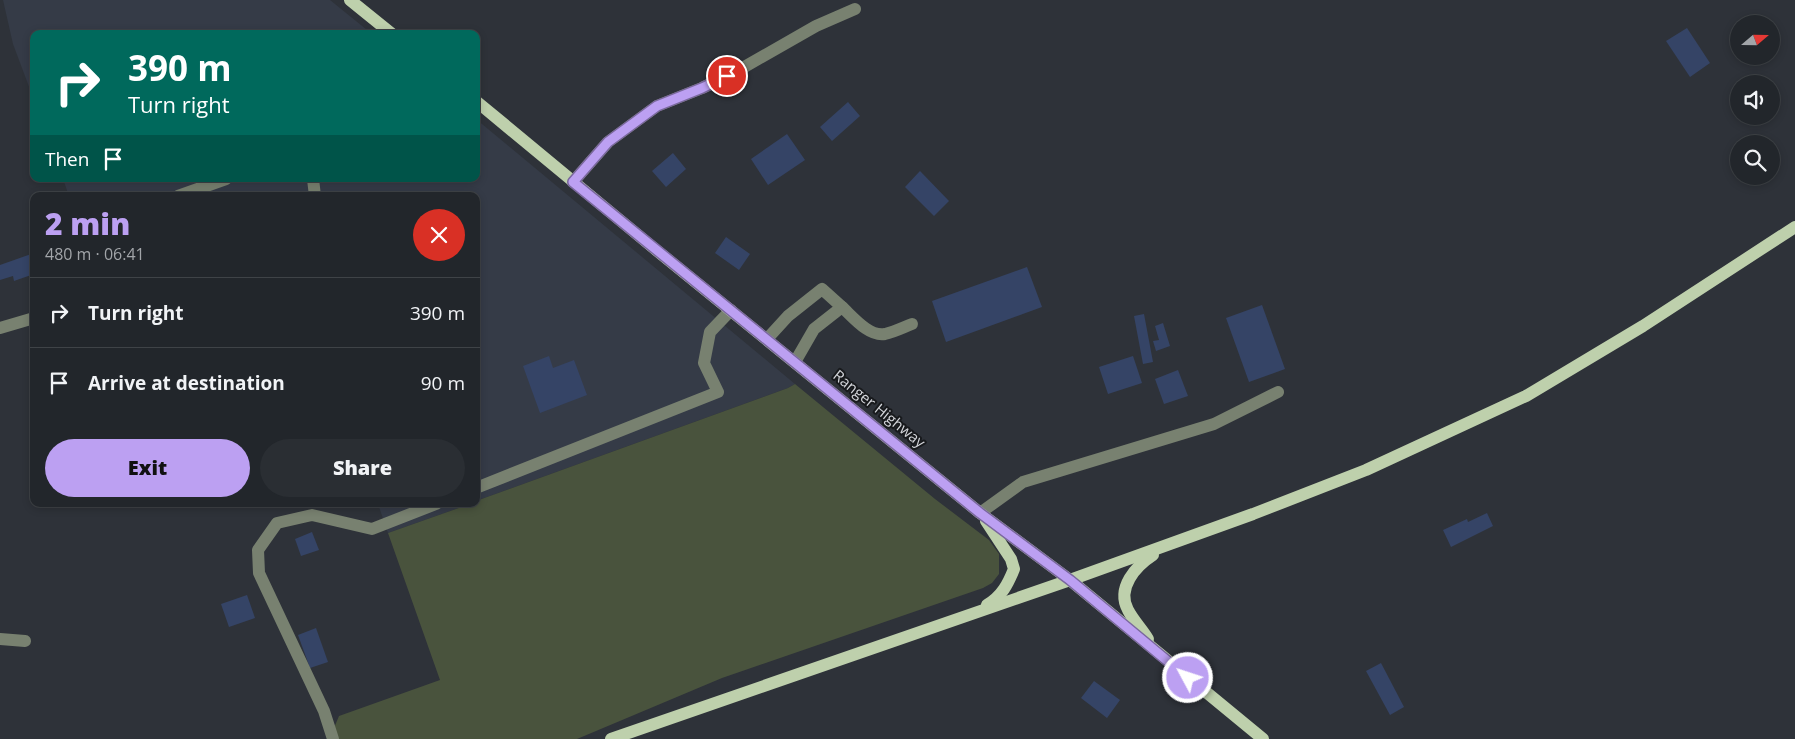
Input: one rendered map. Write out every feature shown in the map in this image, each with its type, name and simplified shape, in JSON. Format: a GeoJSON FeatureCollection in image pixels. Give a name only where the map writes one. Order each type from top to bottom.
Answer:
{"type":"FeatureCollection","features":[{"type":"Feature","properties":{"kind":"main road"},"geometry":{"type":"LineString","coordinates":[[350,0],[387,30]]}},
{"type":"Feature","properties":{"kind":"main road","name":"Ranger Highway"},"geometry":{"type":"LineString","coordinates":[[480,104],[980,513],[1070,580],[1263,739]]}},
{"type":"Feature","properties":{"kind":"main road"},"geometry":{"type":"LineString","coordinates":[[611,739],[1070,580],[1253,514],[1366,470],[1526,396],[1643,326],[1795,226]]}},
{"type":"Feature","properties":{"kind":"main road"},"geometry":{"type":"LineString","coordinates":[[974,613],[994,601],[1007,587],[1014,569],[1011,559],[980,513]]}},
{"type":"Feature","properties":{"kind":"main road"},"geometry":{"type":"LineString","coordinates":[[1158,653],[1127,608],[1123,594],[1128,580],[1141,563],[1170,544]]}},
{"type":"Feature","properties":{"kind":"street"},"geometry":{"type":"LineString","coordinates":[[573,182],[608,142],[657,106],[702,88],[739,70],[816,26],[855,9]]}},
{"type":"Feature","properties":{"kind":"street"},"geometry":{"type":"LineString","coordinates":[[189,192],[218,182]]}},
{"type":"Feature","properties":{"kind":"street"},"geometry":{"type":"LineString","coordinates":[[767,339],[788,316],[822,289],[860,324],[873,332],[884,334],[912,324]]}},
{"type":"Feature","properties":{"kind":"street"},"geometry":{"type":"LineString","coordinates":[[795,362],[814,329],[842,307]]}},
{"type":"Feature","properties":{"kind":"street"},"geometry":{"type":"LineString","coordinates":[[480,486],[718,392],[704,363],[710,332],[730,310]]}},
{"type":"Feature","properties":{"kind":"street"},"geometry":{"type":"LineString","coordinates":[[0,328],[30,319]]}},
{"type":"Feature","properties":{"kind":"street"},"geometry":{"type":"LineString","coordinates":[[980,513],[1023,482],[1214,424],[1278,392]]}},
{"type":"Feature","properties":{"kind":"street"},"geometry":{"type":"LineString","coordinates":[[333,739],[324,711],[259,574],[258,550],[277,524],[312,515],[372,529],[428,507]]}},
{"type":"Feature","properties":{"kind":"street"},"geometry":{"type":"LineString","coordinates":[[0,639],[25,641]]}},
{"type":"Feature","properties":{"kind":"shaded area"},"geometry":{"type":"Polygon","coordinates":[[[3,0],[330,0],[367,30],[30,30],[30,89],[13,44],[3,0]]]}},
{"type":"Feature","properties":{"kind":"shaded area"},"geometry":{"type":"Polygon","coordinates":[[[480,122],[795,384],[480,500],[480,192],[68,192],[64,182],[480,182],[480,122]]]}},
{"type":"Feature","properties":{"kind":"shaded area"},"geometry":{"type":"Polygon","coordinates":[[[379,507],[462,507],[388,533],[379,507]]]}},
{"type":"Feature","properties":{"kind":"green space"},"geometry":{"type":"Polygon","coordinates":[[[795,384],[935,499],[989,540],[999,554],[999,574],[992,583],[983,588],[722,678],[577,739],[336,739],[334,728],[339,716],[440,680],[388,533],[462,507],[480,507],[480,500],[795,384]]]}},
{"type":"Feature","properties":{"kind":"building"},"geometry":{"type":"Polygon","coordinates":[[[1687,28],[1710,63],[1690,77],[1666,41],[1687,28]]]}},
{"type":"Feature","properties":{"kind":"building"},"geometry":{"type":"Polygon","coordinates":[[[848,102],[860,116],[832,141],[820,127],[848,102]]]}},
{"type":"Feature","properties":{"kind":"building"},"geometry":{"type":"Polygon","coordinates":[[[787,134],[805,160],[768,185],[751,159],[787,134]]]}},
{"type":"Feature","properties":{"kind":"building"},"geometry":{"type":"Polygon","coordinates":[[[673,153],[686,169],[666,187],[652,171],[673,153]]]}},
{"type":"Feature","properties":{"kind":"building"},"geometry":{"type":"Polygon","coordinates":[[[920,171],[949,201],[934,216],[905,187],[920,171]]]}},
{"type":"Feature","properties":{"kind":"building"},"geometry":{"type":"Polygon","coordinates":[[[726,237],[750,254],[739,270],[715,253],[726,237]]]}},
{"type":"Feature","properties":{"kind":"building"},"geometry":{"type":"Polygon","coordinates":[[[30,254],[30,275],[14,281],[13,276],[0,280],[0,265],[30,254]]]}},
{"type":"Feature","properties":{"kind":"building"},"geometry":{"type":"Polygon","coordinates":[[[1027,267],[1042,307],[946,342],[932,301],[1027,267]]]}},
{"type":"Feature","properties":{"kind":"building"},"geometry":{"type":"Polygon","coordinates":[[[1262,305],[1285,369],[1249,382],[1226,318],[1262,305]]]}},
{"type":"Feature","properties":{"kind":"building"},"geometry":{"type":"Polygon","coordinates":[[[1144,314],[1153,362],[1143,364],[1134,316],[1144,314]]]}},
{"type":"Feature","properties":{"kind":"building"},"geometry":{"type":"Polygon","coordinates":[[[1163,323],[1170,346],[1156,351],[1153,341],[1159,340],[1155,326],[1163,323]]]}},
{"type":"Feature","properties":{"kind":"building"},"geometry":{"type":"Polygon","coordinates":[[[549,356],[553,368],[574,360],[587,395],[540,413],[523,366],[549,356]]]}},
{"type":"Feature","properties":{"kind":"building"},"geometry":{"type":"Polygon","coordinates":[[[1133,356],[1142,383],[1108,394],[1099,367],[1133,356]]]}},
{"type":"Feature","properties":{"kind":"building"},"geometry":{"type":"Polygon","coordinates":[[[1178,370],[1188,396],[1164,404],[1155,379],[1178,370]]]}},
{"type":"Feature","properties":{"kind":"building"},"geometry":{"type":"Polygon","coordinates":[[[1487,513],[1493,526],[1451,547],[1443,530],[1467,519],[1468,522],[1487,513]]]}},
{"type":"Feature","properties":{"kind":"building"},"geometry":{"type":"Polygon","coordinates":[[[312,532],[319,550],[301,556],[295,539],[312,532]]]}},
{"type":"Feature","properties":{"kind":"building"},"geometry":{"type":"Polygon","coordinates":[[[247,595],[255,618],[229,627],[221,604],[247,595]]]}},
{"type":"Feature","properties":{"kind":"building"},"geometry":{"type":"Polygon","coordinates":[[[316,628],[328,662],[310,668],[298,635],[316,628]]]}},
{"type":"Feature","properties":{"kind":"building"},"geometry":{"type":"Polygon","coordinates":[[[1381,663],[1404,707],[1390,715],[1366,671],[1381,663]]]}},
{"type":"Feature","properties":{"kind":"building"},"geometry":{"type":"Polygon","coordinates":[[[1094,681],[1120,700],[1107,718],[1081,698],[1094,681]]]}},
{"type":"Feature","properties":{"kind":"route"},"geometry":{"type":"LineString","coordinates":[[727,76],[657,106],[627,130],[608,142],[573,182],[980,513],[1070,580],[1188,678]]}}]}
